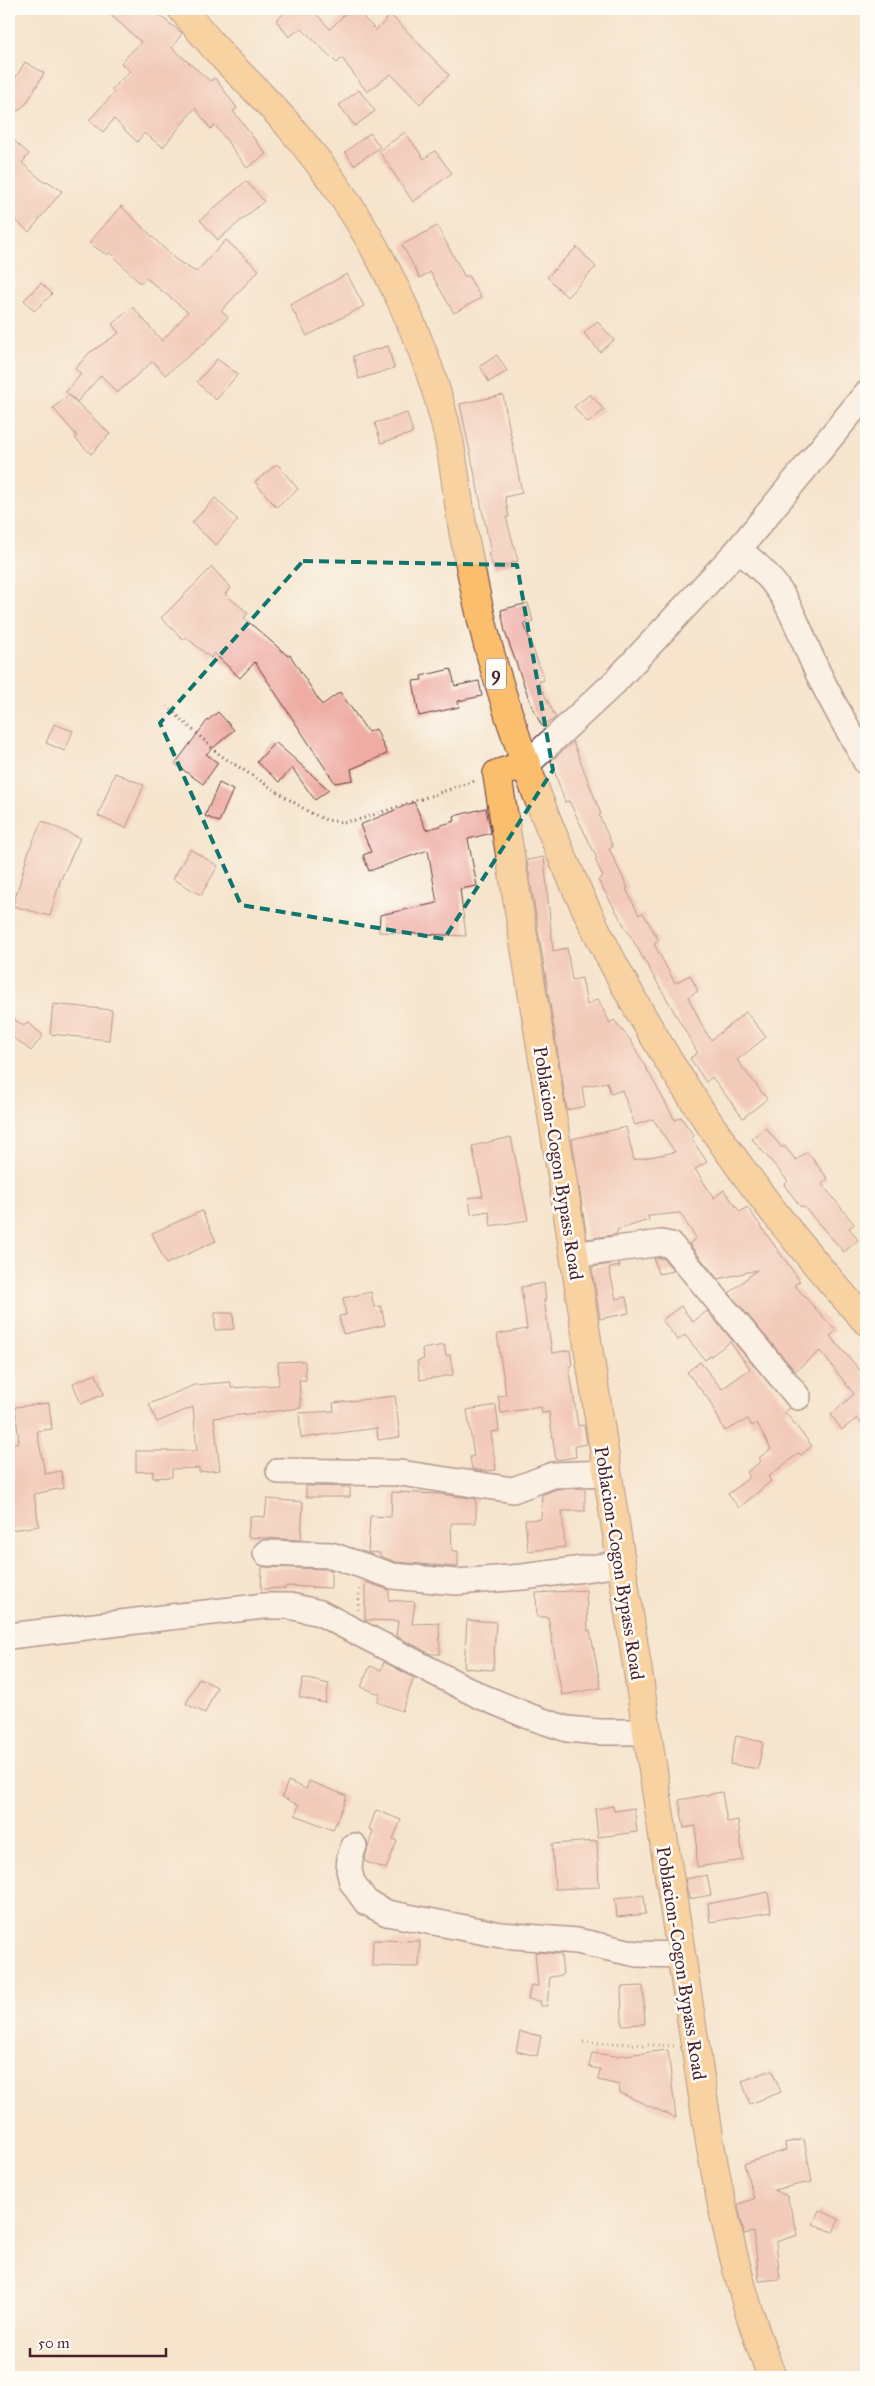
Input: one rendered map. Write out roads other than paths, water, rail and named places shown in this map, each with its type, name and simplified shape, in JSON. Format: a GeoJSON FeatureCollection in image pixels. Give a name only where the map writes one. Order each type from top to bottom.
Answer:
{"type":"FeatureCollection","features":[{"type":"Feature","properties":{"kind":"main road","name":"9"},"geometry":{"type":"LineString","coordinates":[[182,9],[223,58],[288,124],[320,166],[372,245],[408,316],[428,365],[449,439],[463,529],[490,652],[552,834],[592,921],[629,994],[672,1068],[746,1177],[820,1270],[866,1321]]}},
{"type":"Feature","properties":{"kind":"main road","name":"Poblacion-Cogon Bypass Road"},"geometry":{"type":"LineString","coordinates":[[527,764],[497,774],[573,1255],[694,2047],[729,2242],[743,2295],[772,2377]]}},
{"type":"Feature","properties":{"kind":"street"},"geometry":{"type":"LineString","coordinates":[[527,764],[619,677],[738,550],[866,394]]}},
{"type":"Feature","properties":{"kind":"street"},"geometry":{"type":"LineString","coordinates":[[738,550],[759,565],[771,577],[791,608],[826,689],[866,762]]}},
{"type":"Feature","properties":{"kind":"street"},"geometry":{"type":"LineString","coordinates":[[573,1255],[656,1243],[672,1245],[798,1397]]}},
{"type":"Feature","properties":{"kind":"street"},"geometry":{"type":"LineString","coordinates":[[279,1471],[400,1473],[513,1490],[523,1488],[541,1478],[606,1473]]}},
{"type":"Feature","properties":{"kind":"street"},"geometry":{"type":"LineString","coordinates":[[266,1553],[331,1555],[393,1576],[456,1582],[523,1577],[620,1564]]}},
{"type":"Feature","properties":{"kind":"street"},"geometry":{"type":"LineString","coordinates":[[9,1636],[254,1607],[290,1606],[320,1612],[480,1696],[531,1717],[567,1729],[599,1732],[646,1732]]}},
{"type":"Feature","properties":{"kind":"street"},"geometry":{"type":"LineString","coordinates":[[354,1846],[350,1857],[349,1870],[352,1882],[366,1902],[387,1912],[501,1935],[577,1941],[637,1954],[681,1955]]}}]}
